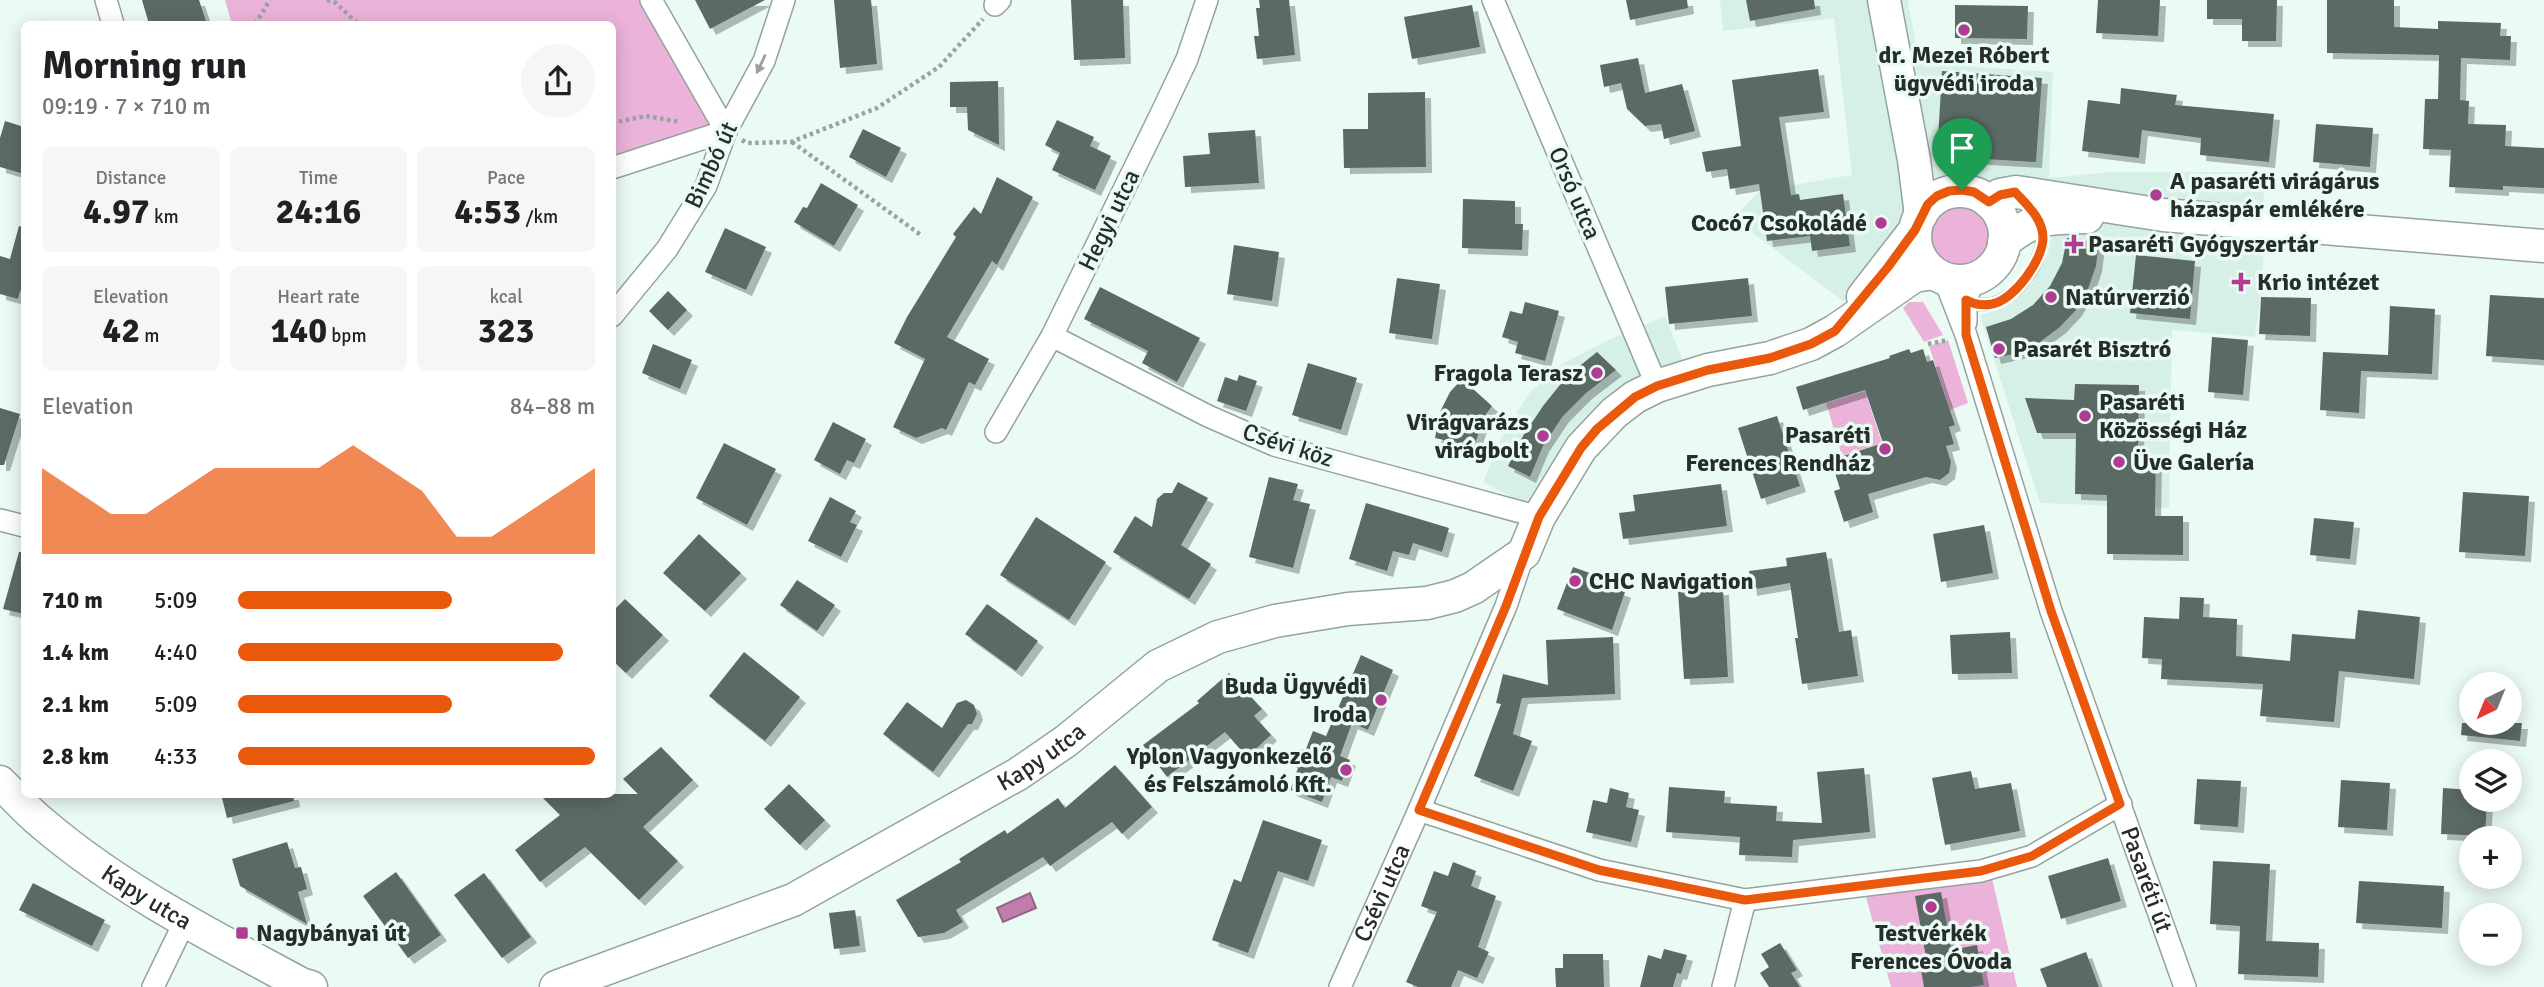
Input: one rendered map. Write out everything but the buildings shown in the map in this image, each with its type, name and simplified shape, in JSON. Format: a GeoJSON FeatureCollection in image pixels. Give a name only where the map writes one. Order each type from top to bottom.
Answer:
{"type":"FeatureCollection","features":[{"type":"Feature","properties":{"kind":"street"},"geometry":{"type":"LineString","coordinates":[[106,0],[112,21]]}},
{"type":"Feature","properties":{"kind":"street"},"geometry":{"type":"LineString","coordinates":[[616,167],[726,131],[651,0]]}},
{"type":"Feature","properties":{"kind":"street","name":"Bimbó út"},"geometry":{"type":"LineString","coordinates":[[616,311],[667,248],[706,186],[726,131],[764,61],[784,0]]}},
{"type":"Feature","properties":{"kind":"street","name":"Hegyi utca"},"geometry":{"type":"LineString","coordinates":[[996,432],[1052,336],[1163,113],[1187,59],[1207,0]]}},
{"type":"Feature","properties":{"kind":"street","name":"Orsó utca"},"geometry":{"type":"LineString","coordinates":[[1493,0],[1657,386]]}},
{"type":"Feature","properties":{"kind":"street"},"geometry":{"type":"LineString","coordinates":[[1884,0],[1907,126],[1919,187],[1917,246],[1923,261],[1954,283],[1984,274],[2001,254],[2004,242],[1999,217],[1989,195],[1939,176],[1929,166],[1907,126]]}},
{"type":"Feature","properties":{"kind":"street"},"geometry":{"type":"LineString","coordinates":[[1918,222],[1928,204],[1949,191],[2163,215],[2544,246]]}},
{"type":"Feature","properties":{"kind":"street"},"geometry":{"type":"LineString","coordinates":[[2004,242],[2023,227],[2053,217],[2163,215]]}},
{"type":"Feature","properties":{"kind":"street","name":"Csévi utca"},"geometry":{"type":"LineString","coordinates":[[1835,331],[1888,267],[1918,222]]}},
{"type":"Feature","properties":{"kind":"street","name":"Csévi utca"},"geometry":{"type":"LineString","coordinates":[[1339,987],[1419,810],[1506,606],[1539,517],[1581,448],[1597,429],[1635,397],[1657,386],[1708,370],[1770,358],[1811,344],[1835,331],[1914,276],[1954,283]]}},
{"type":"Feature","properties":{"kind":"street","name":"Pasaréti út"},"geometry":{"type":"LineString","coordinates":[[1954,283],[1959,337],[2051,611],[2185,987]]}},
{"type":"Feature","properties":{"kind":"street","name":"Pasaréti út"},"geometry":{"type":"LineString","coordinates":[[1954,283],[1959,337]]}},
{"type":"Feature","properties":{"kind":"street","name":"Csévi köz"},"geometry":{"type":"LineString","coordinates":[[1052,336],[1208,416],[1274,445],[1539,517]]}},
{"type":"Feature","properties":{"kind":"street"},"geometry":{"type":"LineString","coordinates":[[0,520],[21,525]]}},
{"type":"Feature","properties":{"kind":"street","name":"Kapy utca"},"geometry":{"type":"LineString","coordinates":[[556,987],[793,900],[1018,774],[1066,741],[1157,666],[1219,637],[1275,621],[1348,609],[1427,603],[1455,596],[1473,588],[1524,553]]}},
{"type":"Feature","properties":{"kind":"street","name":"Kapy utca"},"geometry":{"type":"LineString","coordinates":[[0,782],[43,824],[107,871],[185,921],[310,987]]}},
{"type":"Feature","properties":{"kind":"street"},"geometry":{"type":"LineString","coordinates":[[1419,810],[1599,870],[1745,900],[1981,871],[2032,856],[2120,804]]}},
{"type":"Feature","properties":{"kind":"street"},"geometry":{"type":"LineString","coordinates":[[1723,987],[1745,900]]}},
{"type":"Feature","properties":{"kind":"street"},"geometry":{"type":"LineString","coordinates":[[153,987],[185,921]]}},
{"type":"Feature","properties":{"kind":"lane"},"geometry":{"type":"LineString","coordinates":[[1954,283],[1978,306],[1995,304],[2008,296],[2026,278],[2036,262],[2043,239],[2039,220],[1989,195]]}},
{"type":"Feature","properties":{"kind":"path"},"geometry":{"type":"LineString","coordinates":[[257,21],[270,0]]}},
{"type":"Feature","properties":{"kind":"path"},"geometry":{"type":"LineString","coordinates":[[327,0],[336,3],[355,21]]}},
{"type":"Feature","properties":{"kind":"path"},"geometry":{"type":"LineString","coordinates":[[726,131],[747,143],[791,142],[877,108],[939,67],[998,3]]}},
{"type":"Feature","properties":{"kind":"path"},"geometry":{"type":"LineString","coordinates":[[616,122],[646,116],[686,124]]}},
{"type":"Feature","properties":{"kind":"path"},"geometry":{"type":"LineString","coordinates":[[791,142],[921,236]]}},
{"type":"Feature","properties":{"kind":"path"},"geometry":{"type":"LineString","coordinates":[[1928,344],[1959,337]]}},
{"type":"Feature","properties":{"kind":"shaded area"},"geometry":{"type":"Polygon","coordinates":[[[225,0],[651,0],[726,131],[616,167],[616,21],[231,21],[225,0]]]}},
{"type":"Feature","properties":{"kind":"shaded area"},"geometry":{"type":"Polygon","coordinates":[[[1720,0],[1908,0],[1919,63],[2053,72],[2049,178],[2112,172],[2264,172],[2263,277],[2255,337],[2172,330],[2169,508],[2040,503],[1980,316],[2009,305],[2033,283],[2049,251],[2060,197],[1964,183],[1906,179],[1908,212],[1892,253],[1873,275],[1843,301],[1733,218],[1760,191],[1852,175],[1834,18],[1723,31],[1720,0]]]}},
{"type":"Feature","properties":{"kind":"shaded area"},"geometry":{"type":"Polygon","coordinates":[[[1953,204],[1965,204],[1982,213],[1989,224],[1989,248],[1982,259],[1965,268],[1953,268],[1941,263],[1932,254],[1927,242],[1927,230],[1932,218],[1941,209],[1953,204]]]}},
{"type":"Feature","properties":{"kind":"shaded area"},"geometry":{"type":"Polygon","coordinates":[[[2334,237],[2544,254],[2544,263],[2334,246],[2334,237]]]}},
{"type":"Feature","properties":{"kind":"shaded area"},"geometry":{"type":"Polygon","coordinates":[[[1909,302],[1923,302],[1943,335],[1924,342],[1903,308],[1909,302]]]}},
{"type":"Feature","properties":{"kind":"shaded area"},"geometry":{"type":"Polygon","coordinates":[[[1665,316],[1694,388],[1650,406],[1617,432],[1582,474],[1557,521],[1483,482],[1502,436],[1530,392],[1564,363],[1608,340],[1665,316]]]}},
{"type":"Feature","properties":{"kind":"shaded area"},"geometry":{"type":"Polygon","coordinates":[[[1948,340],[1968,403],[1950,410],[1929,346],[1948,340]]]}},
{"type":"Feature","properties":{"kind":"shaded area"},"geometry":{"type":"Polygon","coordinates":[[[1865,391],[1882,443],[1842,456],[1826,403],[1865,391]]]}},
{"type":"Feature","properties":{"kind":"shaded area"},"geometry":{"type":"Polygon","coordinates":[[[1992,878],[2017,987],[1891,987],[1866,897],[1992,878]]]}},
{"type":"Feature","properties":{"kind":"shaded area"},"geometry":{"type":"Polygon","coordinates":[[[1030,893],[1036,908],[1003,922],[997,908],[1030,893]]]}},
{"type":"Feature","properties":{"kind":"place","name":"dr. Mezei Róbert ügyvédi iroda"},"geometry":{"type":"Point","coordinates":[1964,30]}},
{"type":"Feature","properties":{"kind":"place","name":"A pasaréti virágárus házaspár emlékére"},"geometry":{"type":"Point","coordinates":[2156,195]}},
{"type":"Feature","properties":{"kind":"place","name":"Cocó7 Csokoládé"},"geometry":{"type":"Point","coordinates":[1881,223]}},
{"type":"Feature","properties":{"kind":"place","name":"Pasaréti Gyógyszertár"},"geometry":{"type":"Point","coordinates":[2074,244]}},
{"type":"Feature","properties":{"kind":"place","name":"Krio intézet"},"geometry":{"type":"Point","coordinates":[2241,282]}},
{"type":"Feature","properties":{"kind":"place","name":"Natúrverzió"},"geometry":{"type":"Point","coordinates":[2051,297]}},
{"type":"Feature","properties":{"kind":"place","name":"Pasarét Bisztró"},"geometry":{"type":"Point","coordinates":[1999,349]}},
{"type":"Feature","properties":{"kind":"place","name":"Fragola Terasz"},"geometry":{"type":"Point","coordinates":[1597,373]}},
{"type":"Feature","properties":{"kind":"place","name":"Pasaréti Közösségi Ház"},"geometry":{"type":"Point","coordinates":[2085,416]}},
{"type":"Feature","properties":{"kind":"place","name":"Virágvarázs virágbolt"},"geometry":{"type":"Point","coordinates":[1543,436]}},
{"type":"Feature","properties":{"kind":"place","name":"Pasaréti Ferences Rendház"},"geometry":{"type":"Point","coordinates":[1885,449]}},
{"type":"Feature","properties":{"kind":"place","name":"Üve Galería"},"geometry":{"type":"Point","coordinates":[2119,462]}},
{"type":"Feature","properties":{"kind":"place","name":"CHC Navigation"},"geometry":{"type":"Point","coordinates":[1575,581]}},
{"type":"Feature","properties":{"kind":"place","name":"Buda Ügyvédi Iroda"},"geometry":{"type":"Point","coordinates":[1381,700]}},
{"type":"Feature","properties":{"kind":"place","name":"Yplon Vagyonkezelő és Felszámoló Kft."},"geometry":{"type":"Point","coordinates":[1346,770]}},
{"type":"Feature","properties":{"kind":"place","name":"Testvérkék Ferences Óvoda"},"geometry":{"type":"Point","coordinates":[1931,907]}},
{"type":"Feature","properties":{"kind":"place","name":"Nagybányai út"},"geometry":{"type":"Point","coordinates":[242,933]}},
{"type":"Feature","properties":{"kind":"route"},"geometry":{"type":"LineString","coordinates":[[1962,190],[1974,192],[1989,202],[2000,195],[2015,192],[2039,220],[2043,239],[2036,262],[2026,278],[2008,296],[1995,304],[1978,306],[1966,300],[1966,335],[2051,611],[2120,804],[2032,856],[1981,871],[1745,900],[1599,870],[1419,810],[1506,606],[1539,517],[1581,448],[1597,429],[1635,397],[1657,386],[1708,370],[1770,358],[1811,344],[1835,331],[1888,267],[1915,230],[1928,204],[1949,191],[1962,190]]}}]}
